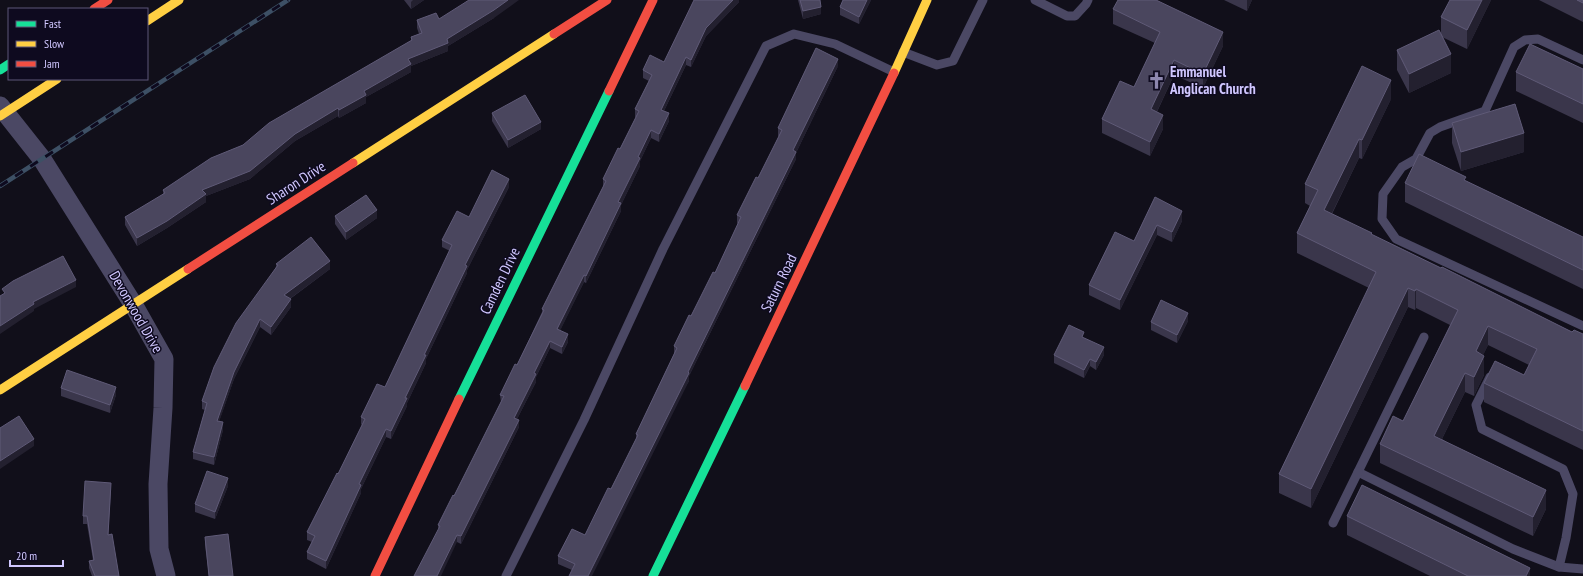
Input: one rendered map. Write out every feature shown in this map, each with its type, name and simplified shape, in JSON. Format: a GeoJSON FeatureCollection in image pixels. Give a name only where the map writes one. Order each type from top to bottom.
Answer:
{"type":"FeatureCollection","features":[{"type":"Feature","properties":{"kind":"street"},"geometry":{"type":"LineString","coordinates":[[96,8],[108,0]]}},
{"type":"Feature","properties":{"kind":"street"},"geometry":{"type":"LineString","coordinates":[[148,20],[180,0]]}},
{"type":"Feature","properties":{"kind":"street","name":"Sharon Drive"},"geometry":{"type":"LineString","coordinates":[[0,390],[607,0]]}},
{"type":"Feature","properties":{"kind":"street","name":"Camden Drive"},"geometry":{"type":"LineString","coordinates":[[375,576],[461,394],[653,0]]}},
{"type":"Feature","properties":{"kind":"street","name":"Saturn Road"},"geometry":{"type":"LineString","coordinates":[[653,576],[927,0]]}},
{"type":"Feature","properties":{"kind":"street"},"geometry":{"type":"LineString","coordinates":[[2,111],[55,80]]}},
{"type":"Feature","properties":{"kind":"street","name":"Devonwood Drive"},"geometry":{"type":"LineString","coordinates":[[2,111],[42,159],[133,304],[164,359],[163,408],[158,484],[160,549],[166,576]]}},
{"type":"Feature","properties":{"kind":"lane"},"geometry":{"type":"LineString","coordinates":[[903,52],[937,66],[953,61],[983,0]]}},
{"type":"Feature","properties":{"kind":"lane"},"geometry":{"type":"LineString","coordinates":[[1035,0],[1067,16],[1075,16],[1088,0]]}},
{"type":"Feature","properties":{"kind":"lane"},"geometry":{"type":"LineString","coordinates":[[506,576],[584,420],[663,249],[766,46],[794,34],[835,44],[894,72]]}},
{"type":"Feature","properties":{"kind":"lane"},"geometry":{"type":"LineString","coordinates":[[1583,60],[1538,39],[1525,40],[1514,47],[1484,111],[1430,132],[1416,158],[1402,166],[1384,194],[1382,219],[1396,239],[1583,326]]}},
{"type":"Feature","properties":{"kind":"lane"},"geometry":{"type":"LineString","coordinates":[[1333,523],[1424,337]]}},
{"type":"Feature","properties":{"kind":"lane"},"geometry":{"type":"LineString","coordinates":[[1494,369],[1476,405],[1482,429],[1563,469],[1573,494],[1566,538],[1558,567]]}},
{"type":"Feature","properties":{"kind":"lane"},"geometry":{"type":"LineString","coordinates":[[1358,472],[1512,549],[1558,567],[1583,569]]}},
{"type":"Feature","properties":{"kind":"building"},"geometry":{"type":"Polygon","coordinates":[[[469,0],[508,0],[447,39],[448,43],[408,59],[411,64],[364,91],[366,95],[339,110],[338,108],[295,134],[250,171],[202,190],[206,194],[167,221],[137,238],[125,217],[165,193],[163,190],[211,158],[243,145],[269,123],[412,40],[411,37],[422,33],[417,20],[436,13],[439,19],[469,0]]]}},
{"type":"Feature","properties":{"kind":"building"},"geometry":{"type":"Polygon","coordinates":[[[694,0],[733,0],[706,28],[691,60],[686,57],[661,110],[669,113],[659,134],[651,130],[638,157],[640,158],[618,202],[621,203],[586,276],[584,275],[557,329],[568,334],[562,347],[550,341],[534,373],[536,374],[514,418],[519,420],[461,536],[457,535],[437,576],[414,576],[440,526],[438,525],[453,495],[454,496],[504,396],[500,395],[515,364],[517,365],[544,310],[542,309],[606,181],[603,179],[618,148],[620,149],[639,111],[635,109],[652,75],[643,70],[650,55],[664,62],[694,0]]]}},
{"type":"Feature","properties":{"kind":"building"},"geometry":{"type":"Polygon","coordinates":[[[800,0],[820,0],[821,7],[803,11],[800,0]]]}},
{"type":"Feature","properties":{"kind":"building"},"geometry":{"type":"Polygon","coordinates":[[[843,0],[867,0],[859,17],[840,7],[843,0]]]}},
{"type":"Feature","properties":{"kind":"building","name":"Emmanuel Anglican Church"},"geometry":{"type":"Polygon","coordinates":[[[1118,0],[1156,0],[1223,32],[1203,74],[1174,60],[1151,109],[1163,115],[1150,142],[1102,119],[1120,81],[1134,87],[1160,32],[1113,9],[1118,0]]]}},
{"type":"Feature","properties":{"kind":"building"},"geometry":{"type":"Polygon","coordinates":[[[1450,0],[1482,0],[1467,30],[1441,17],[1450,0]]]}},
{"type":"Feature","properties":{"kind":"building"},"geometry":{"type":"Polygon","coordinates":[[[1439,30],[1451,54],[1409,74],[1397,50],[1439,30]]]}},
{"type":"Feature","properties":{"kind":"building"},"geometry":{"type":"Polygon","coordinates":[[[1530,44],[1583,69],[1583,104],[1516,72],[1530,44]]]}},
{"type":"Feature","properties":{"kind":"building"},"geometry":{"type":"Polygon","coordinates":[[[816,48],[838,59],[793,150],[796,152],[688,372],[689,373],[588,576],[569,576],[575,564],[558,556],[572,529],[585,535],[608,488],[611,489],[638,435],[636,434],[677,348],[674,346],[713,272],[715,273],[741,217],[737,215],[756,177],[758,178],[782,130],[778,128],[816,48]]]}},
{"type":"Feature","properties":{"kind":"building"},"geometry":{"type":"Polygon","coordinates":[[[1362,66],[1391,80],[1362,140],[1359,139],[1324,210],[1572,332],[1574,330],[1583,334],[1583,431],[1484,383],[1495,361],[1524,375],[1537,349],[1488,326],[1476,351],[1484,356],[1474,377],[1465,373],[1434,436],[1546,490],[1533,517],[1380,444],[1393,416],[1403,421],[1458,310],[1416,289],[1415,291],[1408,288],[1311,489],[1279,474],[1376,272],[1297,233],[1318,190],[1305,184],[1362,66]]]}},
{"type":"Feature","properties":{"kind":"building"},"geometry":{"type":"Polygon","coordinates":[[[525,95],[541,122],[508,140],[492,113],[525,95]]]}},
{"type":"Feature","properties":{"kind":"building"},"geometry":{"type":"Polygon","coordinates":[[[1515,104],[1524,133],[1461,152],[1452,123],[1515,104]]]}},
{"type":"Feature","properties":{"kind":"building"},"geometry":{"type":"Polygon","coordinates":[[[1419,154],[1466,177],[1464,180],[1583,237],[1583,270],[1405,183],[1419,154]]]}},
{"type":"Feature","properties":{"kind":"building"},"geometry":{"type":"Polygon","coordinates":[[[492,170],[509,179],[465,265],[467,266],[424,355],[426,355],[391,431],[386,429],[359,484],[361,485],[326,561],[307,552],[315,536],[307,532],[365,419],[361,417],[377,384],[385,387],[452,245],[442,240],[457,211],[469,217],[492,170]]]}},
{"type":"Feature","properties":{"kind":"building"},"geometry":{"type":"Polygon","coordinates":[[[366,195],[377,210],[346,232],[335,216],[366,195]]]}},
{"type":"Feature","properties":{"kind":"building"},"geometry":{"type":"Polygon","coordinates":[[[1155,197],[1182,211],[1172,232],[1157,225],[1120,300],[1089,285],[1115,232],[1134,241],[1155,197]]]}},
{"type":"Feature","properties":{"kind":"building"},"geometry":{"type":"Polygon","coordinates":[[[311,237],[330,261],[284,295],[291,299],[271,327],[260,319],[234,372],[217,421],[223,422],[214,457],[193,452],[207,403],[202,401],[214,367],[236,323],[278,265],[276,264],[311,237]]]}},
{"type":"Feature","properties":{"kind":"building"},"geometry":{"type":"Polygon","coordinates":[[[63,256],[76,280],[33,302],[34,304],[0,326],[0,296],[5,293],[2,289],[13,281],[63,256]]]}},
{"type":"Feature","properties":{"kind":"building"},"geometry":{"type":"Polygon","coordinates":[[[1161,300],[1188,313],[1177,335],[1151,322],[1161,300]]]}},
{"type":"Feature","properties":{"kind":"building"},"geometry":{"type":"Polygon","coordinates":[[[1069,325],[1084,332],[1082,337],[1104,347],[1096,362],[1090,359],[1084,370],[1054,355],[1069,325]]]}},
{"type":"Feature","properties":{"kind":"building"},"geometry":{"type":"Polygon","coordinates":[[[67,370],[116,387],[110,405],[61,388],[67,370]]]}},
{"type":"Feature","properties":{"kind":"building"},"geometry":{"type":"Polygon","coordinates":[[[19,416],[34,439],[0,461],[0,428],[19,416]]]}},
{"type":"Feature","properties":{"kind":"building"},"geometry":{"type":"Polygon","coordinates":[[[207,471],[228,478],[215,512],[195,504],[207,471]]]}},
{"type":"Feature","properties":{"kind":"building"},"geometry":{"type":"Polygon","coordinates":[[[85,481],[111,483],[108,535],[112,534],[119,576],[95,576],[89,561],[94,560],[87,516],[83,516],[85,481]]]}},
{"type":"Feature","properties":{"kind":"building"},"geometry":{"type":"Polygon","coordinates":[[[1362,485],[1530,568],[1526,576],[1468,576],[1347,516],[1362,485]]]}},
{"type":"Feature","properties":{"kind":"building"},"geometry":{"type":"Polygon","coordinates":[[[228,534],[233,576],[209,576],[205,537],[228,534]]]}},
{"type":"Feature","properties":{"kind":"railway"},"geometry":{"type":"LineString","coordinates":[[0,186],[288,0]]}},
{"type":"Feature","properties":{"kind":"traffic: fast"},"geometry":{"type":"LineString","coordinates":[[0,70],[8,65]]}},
{"type":"Feature","properties":{"kind":"traffic: fast"},"geometry":{"type":"LineString","coordinates":[[459,399],[609,91]]}},
{"type":"Feature","properties":{"kind":"traffic: fast"},"geometry":{"type":"LineString","coordinates":[[653,576],[745,386]]}},
{"type":"Feature","properties":{"kind":"traffic: slow"},"geometry":{"type":"LineString","coordinates":[[148,20],[179,0]]}},
{"type":"Feature","properties":{"kind":"traffic: slow"},"geometry":{"type":"LineString","coordinates":[[894,73],[927,0]]}},
{"type":"Feature","properties":{"kind":"traffic: slow"},"geometry":{"type":"LineString","coordinates":[[353,163],[554,34]]}},
{"type":"Feature","properties":{"kind":"traffic: slow"},"geometry":{"type":"LineString","coordinates":[[0,116],[55,80]]}},
{"type":"Feature","properties":{"kind":"traffic: slow"},"geometry":{"type":"LineString","coordinates":[[0,390],[188,269]]}},
{"type":"Feature","properties":{"kind":"traffic: jam"},"geometry":{"type":"LineString","coordinates":[[96,8],[108,0]]}},
{"type":"Feature","properties":{"kind":"traffic: jam"},"geometry":{"type":"LineString","coordinates":[[554,34],[607,0]]}},
{"type":"Feature","properties":{"kind":"traffic: jam"},"geometry":{"type":"LineString","coordinates":[[609,91],[653,0]]}},
{"type":"Feature","properties":{"kind":"traffic: jam"},"geometry":{"type":"LineString","coordinates":[[745,386],[894,73]]}},
{"type":"Feature","properties":{"kind":"traffic: jam"},"geometry":{"type":"LineString","coordinates":[[188,269],[353,163]]}},
{"type":"Feature","properties":{"kind":"traffic: jam"},"geometry":{"type":"LineString","coordinates":[[375,576],[459,399]]}},
{"type":"Feature","properties":{"kind":"place","name":"Emmanuel Anglican Church"},"geometry":{"type":"Point","coordinates":[1157,81]}}]}
